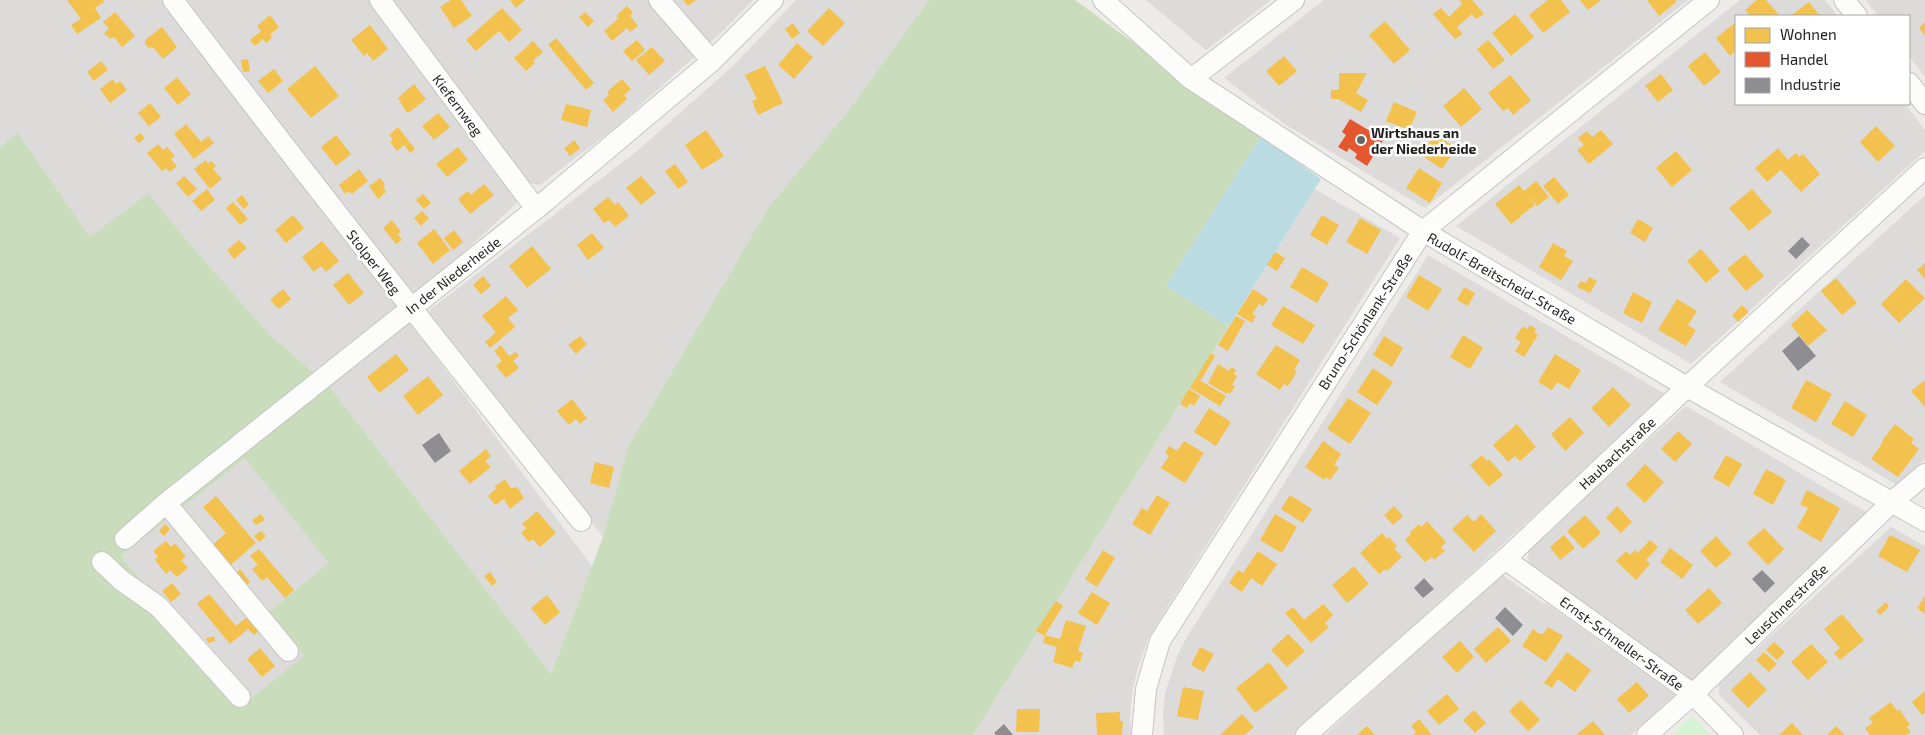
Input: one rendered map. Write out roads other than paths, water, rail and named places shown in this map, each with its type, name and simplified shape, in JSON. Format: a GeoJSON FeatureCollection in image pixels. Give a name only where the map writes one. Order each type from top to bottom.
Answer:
{"type":"FeatureCollection","features":[{"type":"Feature","properties":{"kind":"street","name":"Stolper Weg"},"geometry":{"type":"LineString","coordinates":[[173,0],[410,308],[581,521]]}},
{"type":"Feature","properties":{"kind":"street","name":"Kiefernweg"},"geometry":{"type":"LineString","coordinates":[[380,0],[536,209]]}},
{"type":"Feature","properties":{"kind":"street"},"geometry":{"type":"LineString","coordinates":[[658,0],[712,60]]}},
{"type":"Feature","properties":{"kind":"street","name":"In der Niederheide"},"geometry":{"type":"LineString","coordinates":[[124,540],[166,503],[536,209],[712,60],[773,0]]}},
{"type":"Feature","properties":{"kind":"street","name":"Rudolf-Breitscheid-Straße"},"geometry":{"type":"LineString","coordinates":[[1103,0],[1191,79],[1423,231],[1687,387],[1925,521]]}},
{"type":"Feature","properties":{"kind":"street"},"geometry":{"type":"LineString","coordinates":[[1191,79],[1294,0]]}},
{"type":"Feature","properties":{"kind":"street","name":"Bruno-Schönlank-Straße"},"geometry":{"type":"LineString","coordinates":[[1142,735],[1146,689],[1160,642],[1423,231],[1710,0]]}},
{"type":"Feature","properties":{"kind":"street"},"geometry":{"type":"LineString","coordinates":[[1844,0],[1856,15]]}},
{"type":"Feature","properties":{"kind":"street"},"geometry":{"type":"LineString","coordinates":[[1910,84],[1925,104]]}},
{"type":"Feature","properties":{"kind":"street","name":"Haubachstraße"},"geometry":{"type":"LineString","coordinates":[[1306,735],[1505,558],[1925,168]]}},
{"type":"Feature","properties":{"kind":"street","name":"Leuschnerstraße"},"geometry":{"type":"LineString","coordinates":[[1647,735],[1693,694],[1892,502],[1925,474]]}},
{"type":"Feature","properties":{"kind":"street"},"geometry":{"type":"LineString","coordinates":[[166,503],[288,651]]}},
{"type":"Feature","properties":{"kind":"street","name":"Ernst-Schneller-Straße"},"geometry":{"type":"LineString","coordinates":[[1505,558],[1693,694],[1733,735]]}},
{"type":"Feature","properties":{"kind":"street"},"geometry":{"type":"LineString","coordinates":[[102,562],[122,580],[159,607],[240,697]]}},
{"type":"Feature","properties":{"kind":"water"},"geometry":{"type":"Polygon","coordinates":[[[1261,136],[1321,179],[1229,326],[1166,286],[1261,136]]]}},
{"type":"Feature","properties":{"kind":"place","name":"Wirtshaus an der Niederheide"},"geometry":{"type":"Point","coordinates":[1361,140]}}]}
